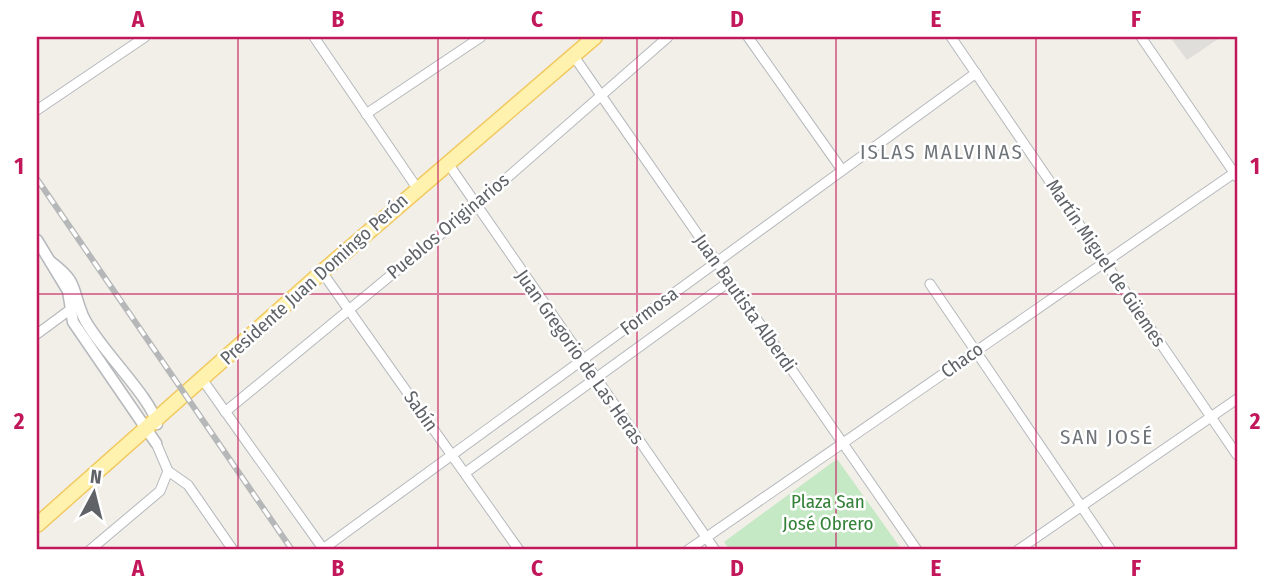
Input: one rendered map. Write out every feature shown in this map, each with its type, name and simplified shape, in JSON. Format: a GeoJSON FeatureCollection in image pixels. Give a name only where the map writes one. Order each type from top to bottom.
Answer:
{"type":"FeatureCollection","features":[{"type":"Feature","properties":{"kind":"main road","name":"Presidente Juan Domingo Perón"},"geometry":{"type":"LineString","coordinates":[[37,525],[417,188],[594,37]]}},
{"type":"Feature","properties":{"kind":"street"},"geometry":{"type":"LineString","coordinates":[[314,37],[417,188]]}},
{"type":"Feature","properties":{"kind":"street"},"geometry":{"type":"LineString","coordinates":[[366,114],[481,37]]}},
{"type":"Feature","properties":{"kind":"street","name":"Pueblos Originarios"},"geometry":{"type":"LineString","coordinates":[[225,412],[476,205],[668,37]]}},
{"type":"Feature","properties":{"kind":"street"},"geometry":{"type":"LineString","coordinates":[[748,37],[842,170]]}},
{"type":"Feature","properties":{"kind":"street","name":"Martín Miguel de Güemes"},"geometry":{"type":"LineString","coordinates":[[951,37],[1237,455]]}},
{"type":"Feature","properties":{"kind":"street"},"geometry":{"type":"LineString","coordinates":[[1141,37],[1236,174]]}},
{"type":"Feature","properties":{"kind":"street"},"geometry":{"type":"LineString","coordinates":[[37,110],[142,38]]}},
{"type":"Feature","properties":{"kind":"street","name":"Juan Bautista Alberdi"},"geometry":{"type":"LineString","coordinates":[[573,55],[917,550]]}},
{"type":"Feature","properties":{"kind":"street","name":"Formosa"},"geometry":{"type":"LineString","coordinates":[[324,550],[976,73]]}},
{"type":"Feature","properties":{"kind":"street","name":"Juan Gregorio de Las Heras"},"geometry":{"type":"LineString","coordinates":[[447,162],[715,550]]}},
{"type":"Feature","properties":{"kind":"street","name":"Chaco"},"geometry":{"type":"LineString","coordinates":[[688,550],[1236,174]]}},
{"type":"Feature","properties":{"kind":"street"},"geometry":{"type":"LineString","coordinates":[[37,240],[51,262],[68,275],[76,288],[73,322],[152,424],[156,443],[168,471],[188,485],[233,550]]}},
{"type":"Feature","properties":{"kind":"street","name":"Sabín"},"geometry":{"type":"LineString","coordinates":[[322,272],[519,550]]}},
{"type":"Feature","properties":{"kind":"street","name":"Formosa"},"geometry":{"type":"LineString","coordinates":[[465,473],[730,281]]}},
{"type":"Feature","properties":{"kind":"street"},"geometry":{"type":"LineString","coordinates":[[930,284],[1111,550]]}},
{"type":"Feature","properties":{"kind":"street"},"geometry":{"type":"LineString","coordinates":[[37,334],[75,307]]}},
{"type":"Feature","properties":{"kind":"street"},"geometry":{"type":"LineString","coordinates":[[202,379],[324,550]]}},
{"type":"Feature","properties":{"kind":"street"},"geometry":{"type":"LineString","coordinates":[[1018,550],[1237,400]]}},
{"type":"Feature","properties":{"kind":"street"},"geometry":{"type":"LineString","coordinates":[[90,550],[160,491],[168,471]]}},
{"type":"Feature","properties":{"kind":"shaded area"},"geometry":{"type":"Polygon","coordinates":[[[1170,37],[1221,37],[1187,60],[1170,37]]]}},
{"type":"Feature","properties":{"kind":"green space","name":"Plaza San José Obrero"},"geometry":{"type":"Polygon","coordinates":[[[837,459],[902,550],[730,550],[724,542],[837,459]]]}},
{"type":"Feature","properties":{"kind":"railway"},"geometry":{"type":"LineString","coordinates":[[37,179],[292,550]]}},
{"type":"Feature","properties":{"kind":"district","name":"ISLAS MALVINAS"},"geometry":{"type":"Point","coordinates":[942,152]}},
{"type":"Feature","properties":{"kind":"district","name":"SAN JOSÉ"},"geometry":{"type":"Point","coordinates":[1107,437]}}]}
